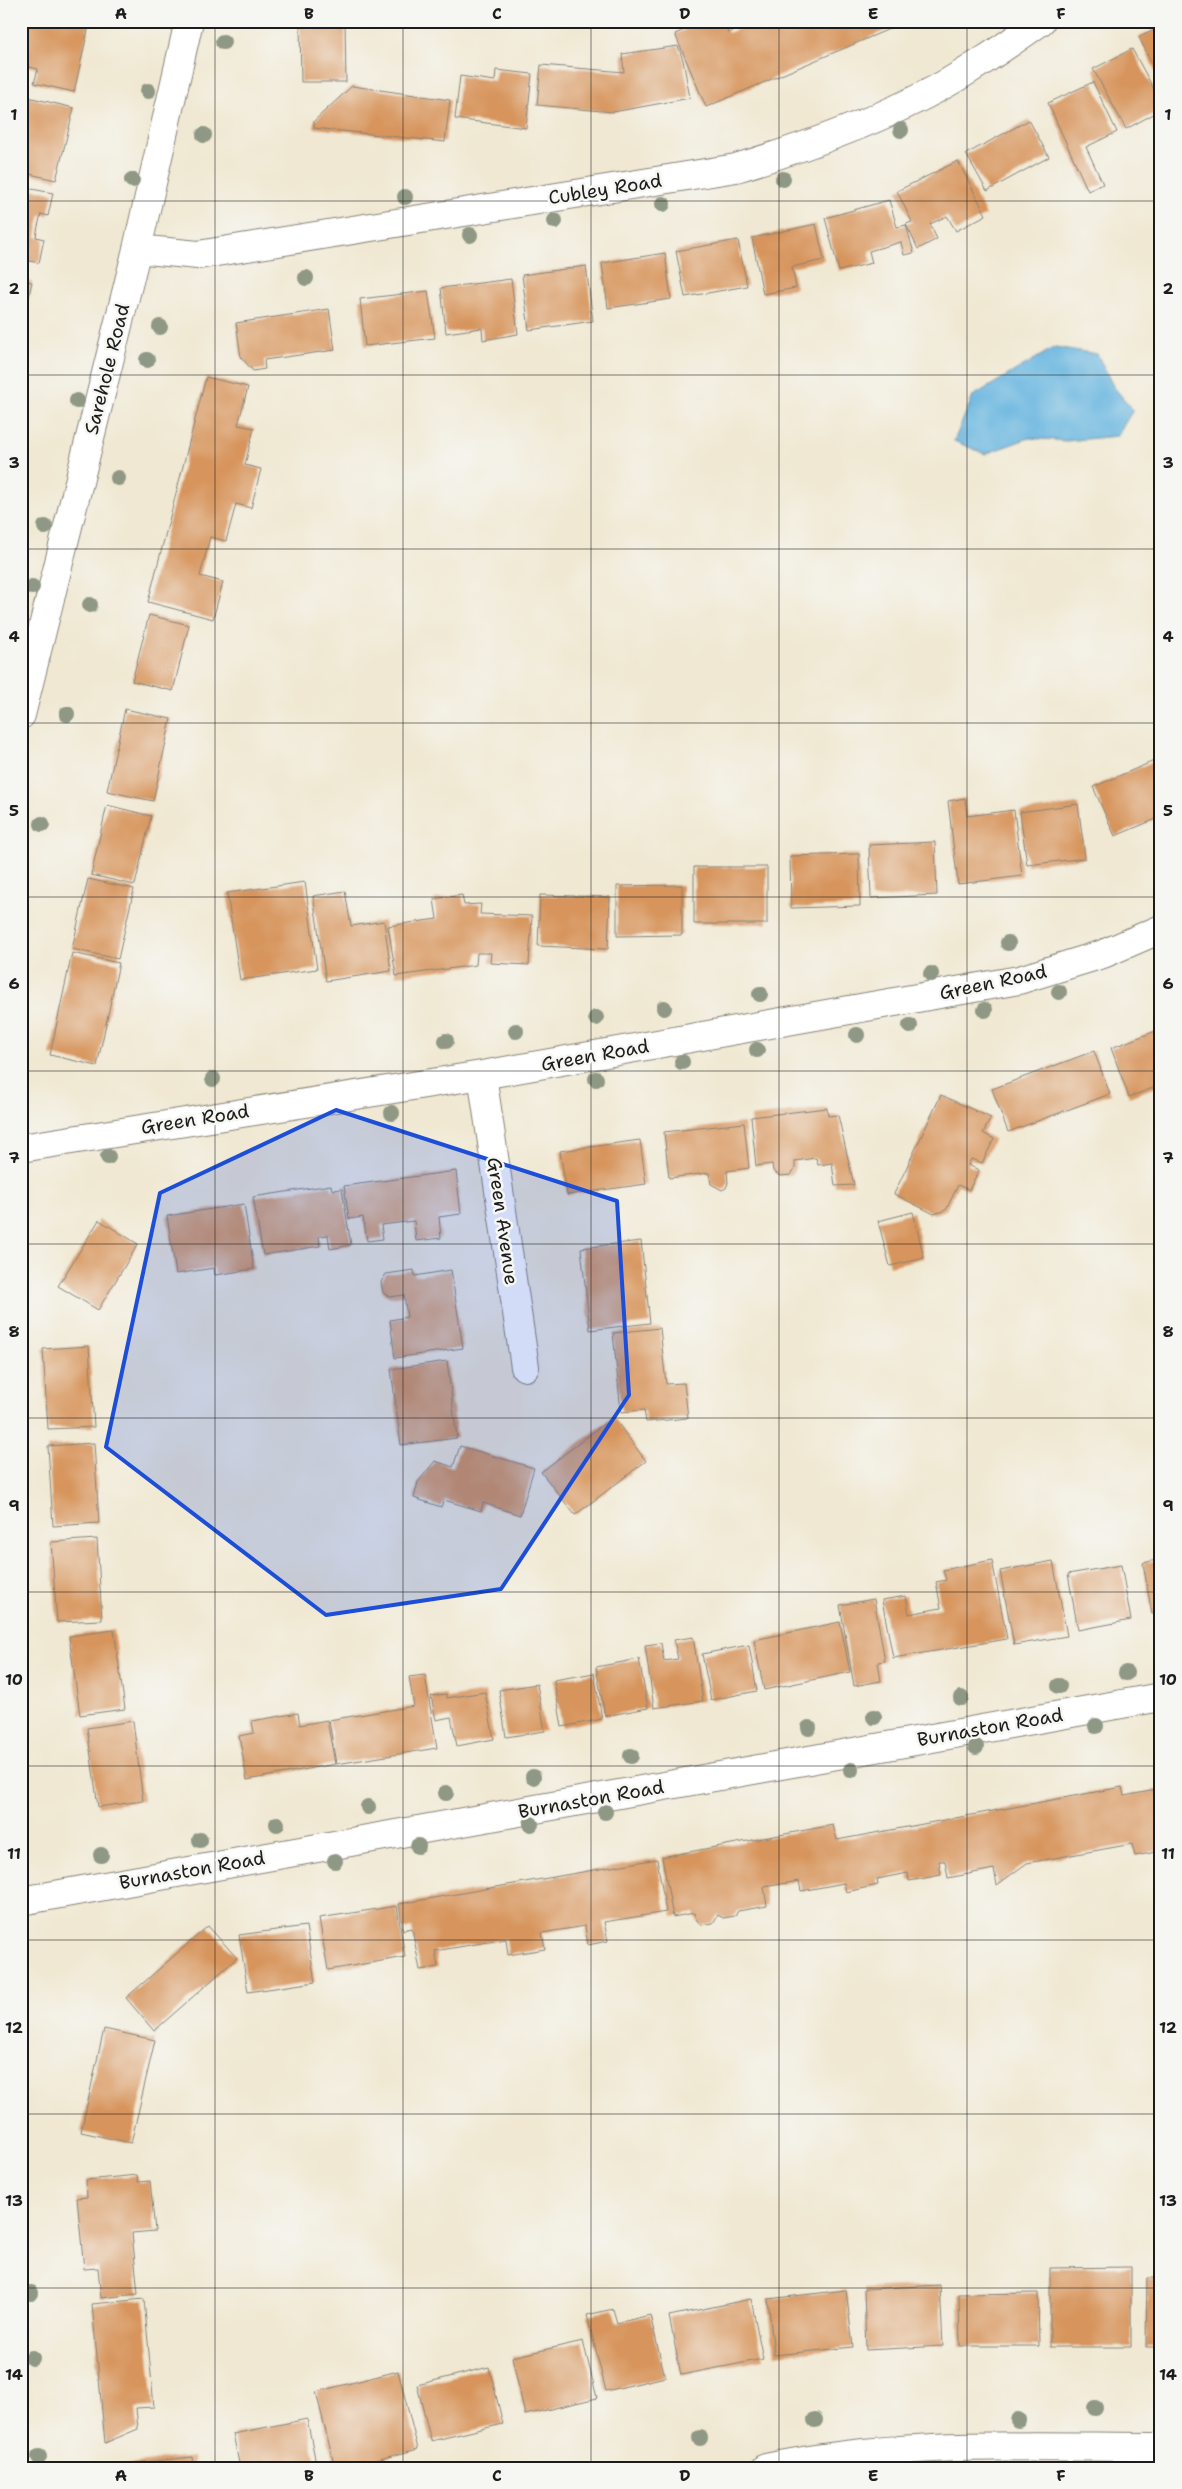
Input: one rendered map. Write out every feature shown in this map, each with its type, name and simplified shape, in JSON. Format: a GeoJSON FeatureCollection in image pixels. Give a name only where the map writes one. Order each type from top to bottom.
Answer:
{"type":"FeatureCollection","features":[{"type":"Feature","properties":{"kind":"street","name":"Sarehole Road"},"geometry":{"type":"LineString","coordinates":[[21,715],[137,249],[189,21]]}},
{"type":"Feature","properties":{"kind":"street","name":"Cubley Road"},"geometry":{"type":"LineString","coordinates":[[137,249],[198,255],[736,168],[810,146],[922,97],[1041,21]]}},
{"type":"Feature","properties":{"kind":"street","name":"Green Road"},"geometry":{"type":"LineString","coordinates":[[21,1148],[482,1075],[1019,980],[1103,954],[1161,928]]}},
{"type":"Feature","properties":{"kind":"street","name":"Green Avenue"},"geometry":{"type":"LineString","coordinates":[[482,1075],[524,1367]]}},
{"type":"Feature","properties":{"kind":"street","name":"Burnaston Road"},"geometry":{"type":"LineString","coordinates":[[21,1901],[1161,1697]]}},
{"type":"Feature","properties":{"kind":"street"},"geometry":{"type":"LineString","coordinates":[[766,2468],[845,2453],[935,2447],[1161,2447]]}},
{"type":"Feature","properties":{"kind":"highlighted area"},"geometry":{"type":"Polygon","coordinates":[[[336,1110],[617,1201],[629,1395],[501,1589],[326,1615],[106,1447],[160,1193],[336,1110]]]}},
{"type":"Feature","properties":{"kind":"water"},"geometry":{"type":"Polygon","coordinates":[[[1055,347],[1097,354],[1113,386],[1133,410],[1117,436],[1066,441],[1029,438],[985,454],[954,441],[973,396],[1055,347]]]}},
{"type":"Feature","properties":{"kind":"building"},"geometry":{"type":"Polygon","coordinates":[[[29,21],[90,21],[74,92],[34,83],[38,69],[21,65],[21,54],[29,21]]]}},
{"type":"Feature","properties":{"kind":"building"},"geometry":{"type":"Polygon","coordinates":[[[300,21],[345,21],[346,82],[301,82],[300,21]]]}},
{"type":"Feature","properties":{"kind":"building"},"geometry":{"type":"Polygon","coordinates":[[[705,21],[723,21],[728,33],[758,21],[902,21],[887,30],[706,107],[675,34],[705,21]]]}},
{"type":"Feature","properties":{"kind":"building"},"geometry":{"type":"Polygon","coordinates":[[[1161,27],[1161,83],[1139,37],[1161,27]]]}},
{"type":"Feature","properties":{"kind":"building"},"geometry":{"type":"Polygon","coordinates":[[[678,46],[683,60],[690,98],[613,112],[537,105],[541,65],[624,72],[622,54],[678,46]]]}},
{"type":"Feature","properties":{"kind":"building"},"geometry":{"type":"Polygon","coordinates":[[[1132,49],[1161,102],[1161,110],[1126,129],[1093,69],[1132,49]]]}},
{"type":"Feature","properties":{"kind":"building"},"geometry":{"type":"Polygon","coordinates":[[[496,70],[532,74],[526,128],[455,119],[460,76],[495,81],[496,70]]]}},
{"type":"Feature","properties":{"kind":"building"},"geometry":{"type":"Polygon","coordinates":[[[1093,82],[1117,132],[1086,147],[1103,184],[1088,191],[1048,103],[1093,82]]]}},
{"type":"Feature","properties":{"kind":"building"},"geometry":{"type":"Polygon","coordinates":[[[352,86],[450,100],[445,142],[314,128],[314,121],[352,86]]]}},
{"type":"Feature","properties":{"kind":"building"},"geometry":{"type":"Polygon","coordinates":[[[28,97],[74,108],[56,180],[21,172],[21,112],[24,113],[28,97]]]}},
{"type":"Feature","properties":{"kind":"building"},"geometry":{"type":"Polygon","coordinates":[[[1029,120],[1049,157],[987,191],[966,154],[1029,120]]]}},
{"type":"Feature","properties":{"kind":"building"},"geometry":{"type":"Polygon","coordinates":[[[958,161],[986,215],[956,231],[947,216],[930,224],[937,239],[918,249],[906,224],[912,222],[897,191],[958,161]]]}},
{"type":"Feature","properties":{"kind":"building"},"geometry":{"type":"Polygon","coordinates":[[[21,187],[53,193],[48,216],[41,214],[38,226],[36,237],[44,239],[39,263],[21,259],[21,187]]]}},
{"type":"Feature","properties":{"kind":"building"},"geometry":{"type":"Polygon","coordinates":[[[889,200],[897,227],[906,225],[914,253],[904,255],[901,242],[869,251],[872,263],[839,271],[825,218],[889,200]]]}},
{"type":"Feature","properties":{"kind":"building"},"geometry":{"type":"Polygon","coordinates":[[[816,224],[824,260],[792,267],[796,288],[763,294],[752,238],[816,224]]]}},
{"type":"Feature","properties":{"kind":"building"},"geometry":{"type":"Polygon","coordinates":[[[738,240],[747,286],[685,297],[676,251],[738,240]]]}},
{"type":"Feature","properties":{"kind":"building"},"geometry":{"type":"Polygon","coordinates":[[[665,253],[671,299],[608,308],[602,263],[665,253]]]}},
{"type":"Feature","properties":{"kind":"building"},"geometry":{"type":"Polygon","coordinates":[[[586,266],[593,321],[529,330],[522,275],[586,266]]]}},
{"type":"Feature","properties":{"kind":"building"},"geometry":{"type":"Polygon","coordinates":[[[511,279],[518,334],[483,340],[482,328],[446,333],[441,288],[511,279]]]}},
{"type":"Feature","properties":{"kind":"building"},"geometry":{"type":"Polygon","coordinates":[[[21,280],[32,282],[27,305],[21,304],[21,280]]]}},
{"type":"Feature","properties":{"kind":"building"},"geometry":{"type":"Polygon","coordinates":[[[428,291],[435,338],[365,346],[360,299],[428,291]]]}},
{"type":"Feature","properties":{"kind":"building"},"geometry":{"type":"Polygon","coordinates":[[[329,309],[335,350],[264,360],[265,369],[253,371],[241,357],[236,323],[329,309]]]}},
{"type":"Feature","properties":{"kind":"building"},"geometry":{"type":"Polygon","coordinates":[[[206,377],[248,387],[238,425],[254,428],[245,465],[261,469],[251,508],[236,504],[226,541],[210,537],[200,576],[223,582],[213,619],[148,602],[206,377]]]}},
{"type":"Feature","properties":{"kind":"building"},"geometry":{"type":"Polygon","coordinates":[[[149,615],[189,625],[173,691],[132,681],[149,615]]]}},
{"type":"Feature","properties":{"kind":"building"},"geometry":{"type":"Polygon","coordinates":[[[125,709],[171,719],[153,801],[107,791],[125,709]]]}},
{"type":"Feature","properties":{"kind":"building"},"geometry":{"type":"Polygon","coordinates":[[[1161,758],[1161,817],[1115,836],[1093,787],[1161,758]]]}},
{"type":"Feature","properties":{"kind":"building"},"geometry":{"type":"Polygon","coordinates":[[[965,798],[967,816],[1014,810],[1022,876],[958,884],[948,801],[965,798]]]}},
{"type":"Feature","properties":{"kind":"building"},"geometry":{"type":"Polygon","coordinates":[[[1078,804],[1085,858],[1027,865],[1020,812],[1078,804]]]}},
{"type":"Feature","properties":{"kind":"building"},"geometry":{"type":"Polygon","coordinates":[[[107,805],[151,816],[135,885],[91,875],[107,805]]]}},
{"type":"Feature","properties":{"kind":"building"},"geometry":{"type":"Polygon","coordinates":[[[935,842],[937,895],[871,898],[869,845],[935,842]]]}},
{"type":"Feature","properties":{"kind":"building"},"geometry":{"type":"Polygon","coordinates":[[[859,854],[860,906],[791,908],[790,856],[859,854]]]}},
{"type":"Feature","properties":{"kind":"building"},"geometry":{"type":"Polygon","coordinates":[[[694,867],[767,867],[767,924],[694,924],[694,867]]]}},
{"type":"Feature","properties":{"kind":"building"},"geometry":{"type":"Polygon","coordinates":[[[88,879],[134,889],[118,959],[72,949],[88,879]]]}},
{"type":"Feature","properties":{"kind":"building"},"geometry":{"type":"Polygon","coordinates":[[[305,882],[317,969],[240,980],[227,893],[305,882]]]}},
{"type":"Feature","properties":{"kind":"building"},"geometry":{"type":"Polygon","coordinates":[[[682,885],[682,935],[617,936],[617,886],[682,885]]]}},
{"type":"Feature","properties":{"kind":"building"},"geometry":{"type":"Polygon","coordinates":[[[345,891],[351,926],[384,921],[391,971],[326,981],[313,896],[345,891]]]}},
{"type":"Feature","properties":{"kind":"building"},"geometry":{"type":"Polygon","coordinates":[[[462,895],[464,905],[481,904],[480,914],[532,916],[529,965],[490,963],[491,953],[477,953],[476,965],[396,976],[388,926],[437,919],[434,899],[462,895]]]}},
{"type":"Feature","properties":{"kind":"building"},"geometry":{"type":"Polygon","coordinates":[[[540,895],[610,897],[608,949],[538,946],[540,895]]]}},
{"type":"Feature","properties":{"kind":"building"},"geometry":{"type":"Polygon","coordinates":[[[72,953],[119,963],[97,1066],[50,1055],[72,953]]]}},
{"type":"Feature","properties":{"kind":"building"},"geometry":{"type":"Polygon","coordinates":[[[1161,1029],[1161,1085],[1129,1097],[1111,1048],[1161,1029]]]}},
{"type":"Feature","properties":{"kind":"building"},"geometry":{"type":"Polygon","coordinates":[[[1094,1051],[1110,1094],[1008,1132],[992,1089],[1094,1051]]]}},
{"type":"Feature","properties":{"kind":"building"},"geometry":{"type":"Polygon","coordinates":[[[941,1095],[991,1118],[983,1133],[994,1139],[982,1163],[971,1159],[968,1165],[979,1170],[969,1190],[958,1185],[946,1210],[934,1214],[894,1194],[941,1095]]]}},
{"type":"Feature","properties":{"kind":"building"},"geometry":{"type":"Polygon","coordinates":[[[827,1108],[828,1116],[838,1115],[854,1185],[835,1186],[832,1163],[818,1165],[816,1158],[795,1161],[795,1168],[791,1175],[780,1176],[773,1171],[772,1164],[756,1166],[751,1117],[827,1108]]]}},
{"type":"Feature","properties":{"kind":"building"},"geometry":{"type":"Polygon","coordinates":[[[744,1123],[749,1168],[727,1171],[728,1183],[726,1188],[722,1190],[711,1184],[709,1173],[669,1178],[664,1132],[744,1123]]]}},
{"type":"Feature","properties":{"kind":"building"},"geometry":{"type":"Polygon","coordinates":[[[640,1140],[646,1184],[567,1195],[560,1151],[640,1140]]]}},
{"type":"Feature","properties":{"kind":"building"},"geometry":{"type":"Polygon","coordinates":[[[456,1171],[461,1214],[439,1217],[441,1238],[416,1241],[414,1221],[381,1225],[383,1239],[367,1241],[363,1217],[349,1219],[344,1186],[456,1171]]]}},
{"type":"Feature","properties":{"kind":"building"},"geometry":{"type":"Polygon","coordinates":[[[331,1185],[332,1190],[342,1189],[351,1245],[330,1249],[328,1235],[319,1236],[320,1246],[263,1255],[253,1197],[331,1185]]]}},
{"type":"Feature","properties":{"kind":"building"},"geometry":{"type":"Polygon","coordinates":[[[244,1204],[254,1269],[215,1275],[214,1268],[176,1274],[167,1216],[244,1204]]]}},
{"type":"Feature","properties":{"kind":"building"},"geometry":{"type":"Polygon","coordinates":[[[913,1212],[924,1258],[890,1266],[878,1221],[913,1212]]]}},
{"type":"Feature","properties":{"kind":"building"},"geometry":{"type":"Polygon","coordinates":[[[99,1220],[138,1244],[98,1310],[58,1286],[99,1220]]]}},
{"type":"Feature","properties":{"kind":"building"},"geometry":{"type":"Polygon","coordinates":[[[641,1241],[650,1323],[590,1330],[581,1248],[641,1241]]]}},
{"type":"Feature","properties":{"kind":"building"},"geometry":{"type":"Polygon","coordinates":[[[414,1270],[415,1276],[451,1270],[463,1348],[395,1358],[390,1320],[407,1317],[404,1295],[390,1297],[383,1293],[381,1282],[386,1274],[414,1270]]]}},
{"type":"Feature","properties":{"kind":"building"},"geometry":{"type":"Polygon","coordinates":[[[660,1328],[666,1384],[684,1383],[688,1418],[646,1422],[644,1410],[621,1412],[613,1333],[660,1328]]]}},
{"type":"Feature","properties":{"kind":"building"},"geometry":{"type":"Polygon","coordinates":[[[89,1346],[94,1427],[48,1429],[43,1349],[89,1346]]]}},
{"type":"Feature","properties":{"kind":"building"},"geometry":{"type":"Polygon","coordinates":[[[447,1361],[457,1438],[401,1445],[391,1369],[447,1361]]]}},
{"type":"Feature","properties":{"kind":"building"},"geometry":{"type":"Polygon","coordinates":[[[613,1417],[646,1461],[575,1515],[541,1472],[613,1417]]]}},
{"type":"Feature","properties":{"kind":"building"},"geometry":{"type":"Polygon","coordinates":[[[94,1443],[99,1523],[53,1526],[48,1446],[94,1443]]]}},
{"type":"Feature","properties":{"kind":"building"},"geometry":{"type":"Polygon","coordinates":[[[460,1446],[534,1468],[520,1515],[483,1503],[481,1511],[444,1500],[441,1507],[414,1498],[418,1482],[435,1461],[453,1467],[460,1446]]]}},
{"type":"Feature","properties":{"kind":"building"},"geometry":{"type":"Polygon","coordinates":[[[97,1539],[102,1620],[57,1622],[51,1542],[97,1539]]]}},
{"type":"Feature","properties":{"kind":"building"},"geometry":{"type":"Polygon","coordinates":[[[1161,1559],[1161,1613],[1152,1614],[1143,1563],[1161,1559]]]}},
{"type":"Feature","properties":{"kind":"building"},"geometry":{"type":"Polygon","coordinates":[[[992,1560],[1007,1639],[893,1658],[882,1600],[906,1596],[909,1614],[941,1608],[936,1582],[946,1580],[943,1570],[992,1560]]]}},
{"type":"Feature","properties":{"kind":"building"},"geometry":{"type":"Polygon","coordinates":[[[1053,1561],[1067,1636],[1014,1645],[1000,1571],[1053,1561]]]}},
{"type":"Feature","properties":{"kind":"building"},"geometry":{"type":"Polygon","coordinates":[[[1121,1565],[1131,1620],[1078,1630],[1068,1574],[1121,1565]]]}},
{"type":"Feature","properties":{"kind":"building"},"geometry":{"type":"Polygon","coordinates":[[[874,1599],[885,1661],[878,1662],[881,1681],[854,1686],[840,1605],[874,1599]]]}},
{"type":"Feature","properties":{"kind":"building"},"geometry":{"type":"Polygon","coordinates":[[[840,1622],[850,1672],[764,1690],[754,1640],[840,1622]]]}},
{"type":"Feature","properties":{"kind":"building"},"geometry":{"type":"Polygon","coordinates":[[[114,1630],[125,1709],[80,1715],[69,1636],[114,1630]]]}},
{"type":"Feature","properties":{"kind":"building"},"geometry":{"type":"Polygon","coordinates":[[[693,1637],[703,1701],[654,1708],[645,1645],[661,1643],[664,1661],[678,1659],[674,1640],[693,1637]]]}},
{"type":"Feature","properties":{"kind":"building"},"geometry":{"type":"Polygon","coordinates":[[[749,1645],[757,1691],[711,1700],[702,1654],[749,1645]]]}},
{"type":"Feature","properties":{"kind":"building"},"geometry":{"type":"Polygon","coordinates":[[[639,1659],[648,1708],[605,1716],[596,1667],[639,1659]]]}},
{"type":"Feature","properties":{"kind":"building"},"geometry":{"type":"Polygon","coordinates":[[[594,1673],[602,1719],[562,1727],[554,1680],[594,1673]]]}},
{"type":"Feature","properties":{"kind":"building"},"geometry":{"type":"Polygon","coordinates":[[[425,1675],[437,1748],[336,1764],[329,1720],[414,1706],[409,1677],[425,1675]]]}},
{"type":"Feature","properties":{"kind":"building"},"geometry":{"type":"Polygon","coordinates":[[[537,1684],[545,1731],[506,1737],[499,1690],[537,1684]]]}},
{"type":"Feature","properties":{"kind":"building"},"geometry":{"type":"Polygon","coordinates":[[[485,1692],[494,1739],[457,1746],[451,1717],[436,1720],[431,1696],[446,1694],[447,1698],[485,1692]]]}},
{"type":"Feature","properties":{"kind":"building"},"geometry":{"type":"Polygon","coordinates":[[[298,1713],[300,1725],[327,1720],[335,1764],[247,1780],[239,1736],[254,1733],[252,1721],[298,1713]]]}},
{"type":"Feature","properties":{"kind":"building"},"geometry":{"type":"Polygon","coordinates":[[[133,1721],[143,1801],[98,1807],[87,1728],[133,1721]]]}},
{"type":"Feature","properties":{"kind":"building"},"geometry":{"type":"Polygon","coordinates":[[[1122,1787],[1124,1796],[1161,1789],[1161,1851],[1135,1856],[1132,1844],[1027,1863],[997,1885],[994,1869],[948,1878],[945,1861],[939,1861],[941,1875],[909,1881],[908,1873],[877,1879],[878,1885],[846,1892],[844,1883],[801,1891],[799,1881],[764,1887],[767,1906],[738,1911],[735,1916],[723,1918],[718,1915],[713,1923],[701,1925],[694,1913],[673,1917],[662,1857],[833,1825],[837,1840],[1122,1787]]]}},
{"type":"Feature","properties":{"kind":"building"},"geometry":{"type":"Polygon","coordinates":[[[657,1859],[666,1912],[604,1922],[608,1941],[588,1945],[585,1926],[542,1933],[545,1949],[508,1955],[506,1939],[435,1951],[438,1967],[420,1970],[412,1928],[403,1930],[399,1904],[657,1859]]]}},
{"type":"Feature","properties":{"kind":"building"},"geometry":{"type":"Polygon","coordinates":[[[397,1906],[405,1957],[328,1970],[319,1918],[397,1906]]]}},
{"type":"Feature","properties":{"kind":"building"},"geometry":{"type":"Polygon","coordinates":[[[208,1926],[237,1958],[154,2031],[126,1998],[208,1926]]]}},
{"type":"Feature","properties":{"kind":"building"},"geometry":{"type":"Polygon","coordinates":[[[306,1926],[315,1982],[248,1992],[239,1935],[306,1926]]]}},
{"type":"Feature","properties":{"kind":"building"},"geometry":{"type":"Polygon","coordinates":[[[104,2029],[155,2040],[131,2143],[81,2132],[104,2029]]]}},
{"type":"Feature","properties":{"kind":"building"},"geometry":{"type":"Polygon","coordinates":[[[137,2175],[138,2182],[150,2181],[155,2231],[132,2233],[138,2294],[101,2298],[98,2268],[84,2269],[77,2198],[87,2197],[86,2180],[137,2175]]]}},
{"type":"Feature","properties":{"kind":"building"},"geometry":{"type":"Polygon","coordinates":[[[1131,2267],[1131,2347],[1050,2347],[1050,2268],[1131,2267]]]}},
{"type":"Feature","properties":{"kind":"building"},"geometry":{"type":"Polygon","coordinates":[[[1147,2278],[1161,2278],[1161,2347],[1146,2347],[1147,2278]]]}},
{"type":"Feature","properties":{"kind":"building"},"geometry":{"type":"Polygon","coordinates":[[[940,2285],[943,2346],[866,2350],[864,2289],[940,2285]]]}},
{"type":"Feature","properties":{"kind":"building"},"geometry":{"type":"Polygon","coordinates":[[[846,2290],[853,2347],[774,2355],[768,2299],[846,2290]]]}},
{"type":"Feature","properties":{"kind":"building"},"geometry":{"type":"Polygon","coordinates":[[[1038,2293],[1039,2346],[960,2346],[959,2294],[1038,2293]]]}},
{"type":"Feature","properties":{"kind":"building"},"geometry":{"type":"Polygon","coordinates":[[[144,2299],[154,2407],[136,2408],[138,2429],[105,2443],[92,2304],[144,2299]]]}},
{"type":"Feature","properties":{"kind":"building"},"geometry":{"type":"Polygon","coordinates":[[[751,2299],[763,2359],[681,2375],[669,2316],[751,2299]]]}},
{"type":"Feature","properties":{"kind":"building"},"geometry":{"type":"Polygon","coordinates":[[[613,2309],[617,2323],[650,2315],[665,2377],[606,2391],[587,2315],[613,2309]]]}},
{"type":"Feature","properties":{"kind":"building"},"geometry":{"type":"Polygon","coordinates":[[[583,2341],[597,2398],[525,2415],[512,2357],[583,2341]]]}},
{"type":"Feature","properties":{"kind":"building"},"geometry":{"type":"Polygon","coordinates":[[[489,2367],[503,2424],[431,2441],[417,2385],[489,2367]]]}},
{"type":"Feature","properties":{"kind":"building"},"geometry":{"type":"Polygon","coordinates":[[[398,2371],[418,2449],[346,2468],[335,2468],[316,2392],[398,2371]]]}},
{"type":"Feature","properties":{"kind":"building"},"geometry":{"type":"Polygon","coordinates":[[[307,2419],[317,2468],[240,2468],[233,2434],[307,2419]]]}},
{"type":"Feature","properties":{"kind":"building"},"geometry":{"type":"Polygon","coordinates":[[[193,2457],[194,2468],[106,2468],[106,2466],[193,2457]]]}}]}
